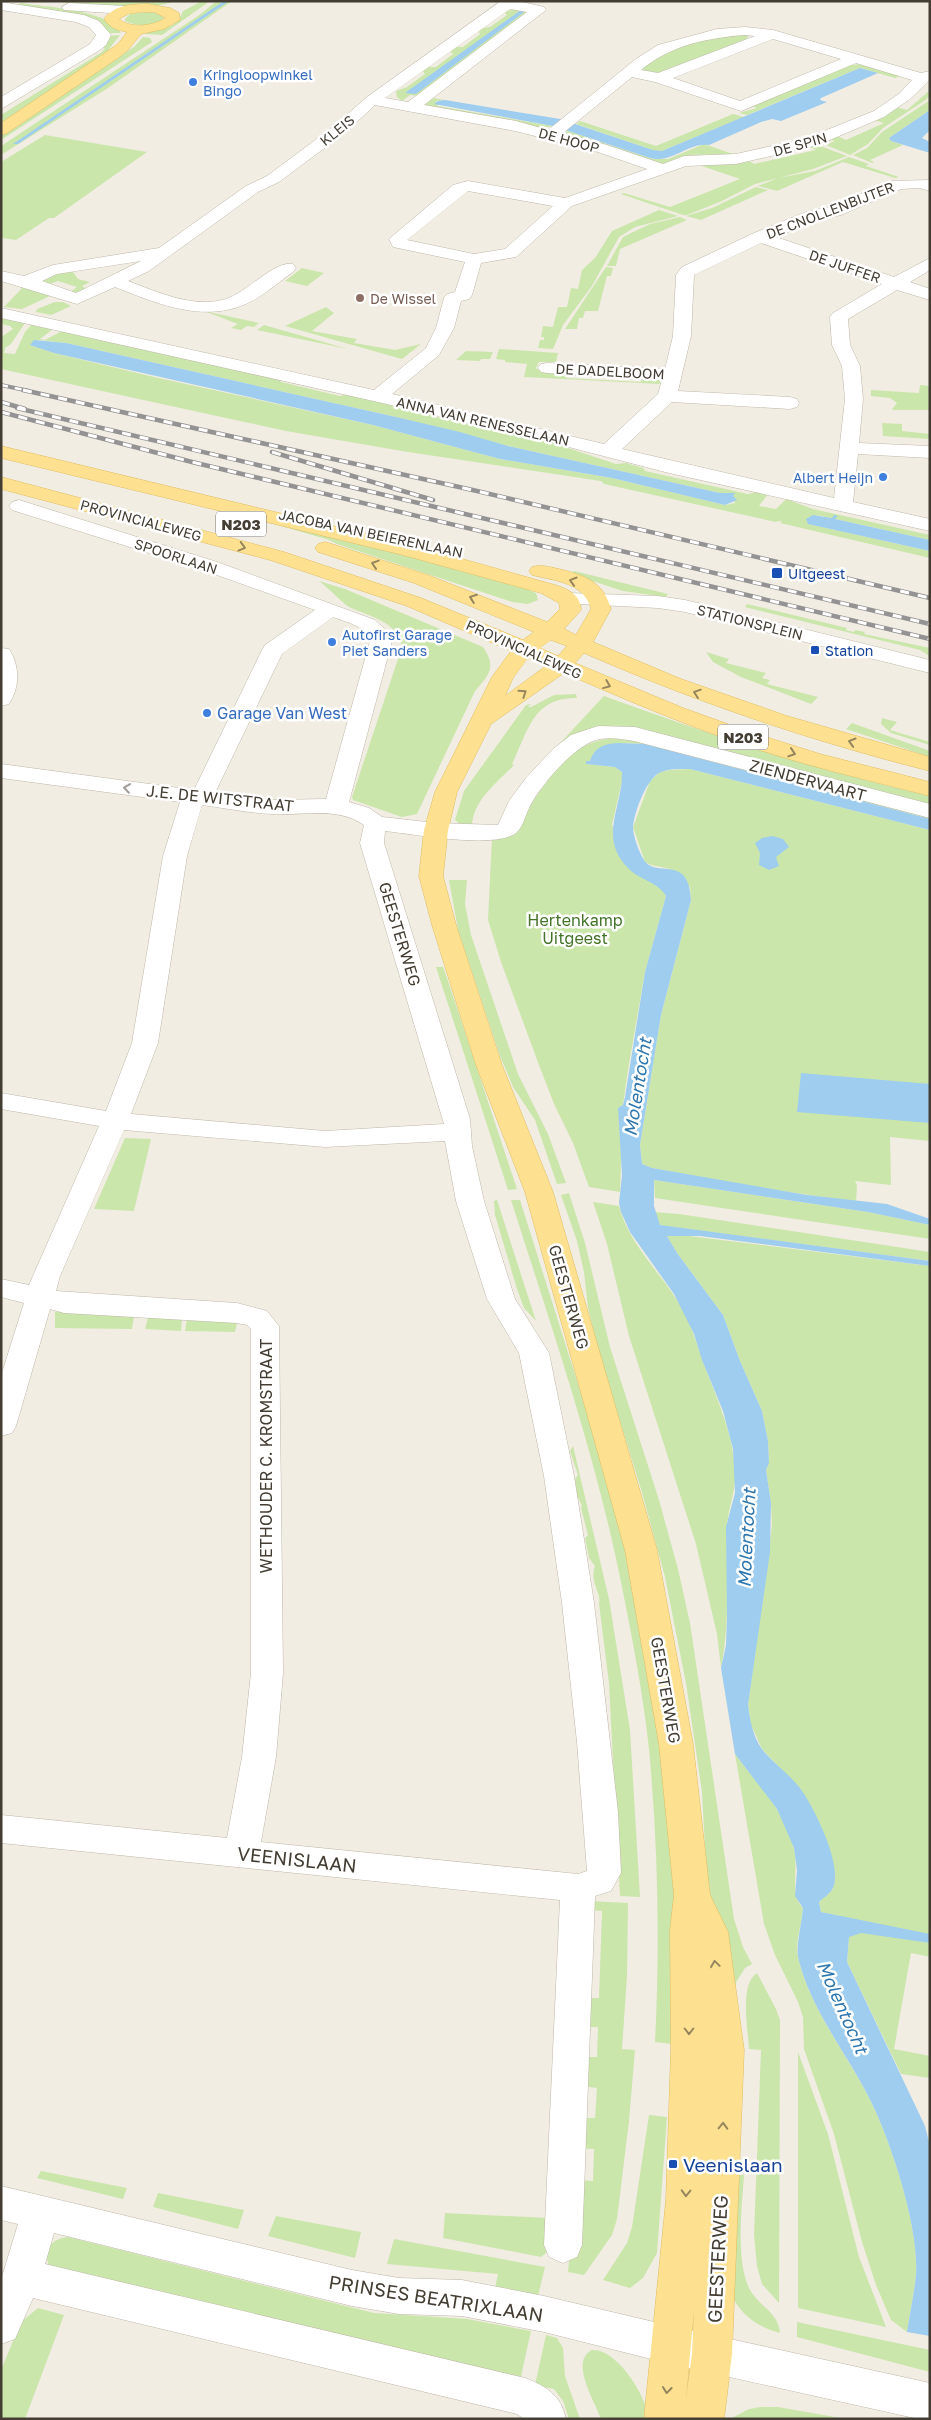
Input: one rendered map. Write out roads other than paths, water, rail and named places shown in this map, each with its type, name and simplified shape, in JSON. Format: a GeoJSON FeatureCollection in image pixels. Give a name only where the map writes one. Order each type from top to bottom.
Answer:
{"type":"FeatureCollection","features":[{"type":"Feature","properties":{"kind":"main road"},"geometry":{"type":"LineString","coordinates":[[172,8],[174,16],[173,20],[168,24],[137,29],[114,24],[111,19],[117,13],[125,10],[172,8]]}},
{"type":"Feature","properties":{"kind":"main road"},"geometry":{"type":"LineString","coordinates":[[1,130],[123,47],[137,29]]}},
{"type":"Feature","properties":{"kind":"main road","name":"JACOBA VAN BEIERENLAAN"},"geometry":{"type":"LineString","coordinates":[[1,445],[327,526],[401,538],[532,569],[589,586],[596,592],[600,601]]}},
{"type":"Feature","properties":{"kind":"main road","name":"JACOBA VAN BEIERENLAAN"},"geometry":{"type":"LineString","coordinates":[[1,452],[409,550],[548,589],[568,599]]}},
{"type":"Feature","properties":{"kind":"main road","name":"PROVINCIALEWEG"},"geometry":{"type":"LineString","coordinates":[[1,464],[213,516],[316,545],[421,579],[501,610],[682,688],[779,721],[930,764]]}},
{"type":"Feature","properties":{"kind":"main road","name":"PROVINCIALEWEG"},"geometry":{"type":"LineString","coordinates":[[1,483],[277,556],[414,602],[676,713],[742,737],[812,759],[930,789]]}},
{"type":"Feature","properties":{"kind":"main road"},"geometry":{"type":"LineString","coordinates":[[501,610],[548,608],[568,599],[571,604],[571,610],[550,630]]}},
{"type":"Feature","properties":{"kind":"main road"},"geometry":{"type":"LineString","coordinates":[[582,644],[597,619],[601,609],[600,601]]}},
{"type":"Feature","properties":{"kind":"main road","name":"GEESTERWEG"},"geometry":{"type":"LineString","coordinates":[[550,630],[524,650],[503,677],[484,719],[446,792],[436,830],[431,876],[489,1065],[539,1192],[641,1550],[676,1744],[692,1894],[688,1931],[686,2200],[664,2419]]}},
{"type":"Feature","properties":{"kind":"main road","name":"GEESTERWEG"},"geometry":{"type":"LineString","coordinates":[[484,719],[562,666],[582,644]]}},
{"type":"Feature","properties":{"kind":"main road","name":"GEESTERWEG"},"geometry":{"type":"LineString","coordinates":[[692,1894],[710,1932],[726,2050],[712,2354],[704,2419]]}},
{"type":"Feature","properties":{"kind":"street"},"geometry":{"type":"LineString","coordinates":[[1,104],[101,42],[104,35],[94,24],[64,11],[29,1]]}},
{"type":"Feature","properties":{"kind":"street","name":"KLEIS"},"geometry":{"type":"LineString","coordinates":[[26,282],[76,300],[116,282],[252,190],[273,179],[343,126],[372,100],[509,2],[539,10],[410,108]]}},
{"type":"Feature","properties":{"kind":"street"},"geometry":{"type":"LineString","coordinates":[[1,6],[64,11],[111,19]]}},
{"type":"Feature","properties":{"kind":"street"},"geometry":{"type":"LineString","coordinates":[[64,11],[125,10]]}},
{"type":"Feature","properties":{"kind":"street","name":"DE SPIN"},"geometry":{"type":"LineString","coordinates":[[554,132],[629,72],[663,48],[693,38],[736,31],[773,34],[854,59],[926,77]]}},
{"type":"Feature","properties":{"kind":"street"},"geometry":{"type":"LineString","coordinates":[[658,78],[773,34]]}},
{"type":"Feature","properties":{"kind":"street"},"geometry":{"type":"LineString","coordinates":[[629,72],[658,78],[741,106],[854,59]]}},
{"type":"Feature","properties":{"kind":"street","name":"DE SPIN"},"geometry":{"type":"LineString","coordinates":[[663,169],[684,161],[736,159],[812,142],[879,114],[926,77]]}},
{"type":"Feature","properties":{"kind":"street","name":"DE HOOP"},"geometry":{"type":"LineString","coordinates":[[372,100],[554,132],[663,169]]}},
{"type":"Feature","properties":{"kind":"street"},"geometry":{"type":"LineString","coordinates":[[566,203],[468,186],[459,188],[397,239],[399,244],[407,247],[474,260],[510,253],[566,203],[663,169]]}},
{"type":"Feature","properties":{"kind":"street","name":"DE CNOLLENBIJTER"},"geometry":{"type":"LineString","coordinates":[[760,236],[812,216],[835,211],[898,184],[930,186]]}},
{"type":"Feature","properties":{"kind":"street","name":"DE JUFFER"},"geometry":{"type":"LineString","coordinates":[[760,236],[930,295]]}},
{"type":"Feature","properties":{"kind":"street","name":"DE DADELBOOM"},"geometry":{"type":"LineString","coordinates":[[607,451],[620,442],[667,396],[682,336],[685,275],[688,271],[760,236]]}},
{"type":"Feature","properties":{"kind":"street","name":"KLEIS"},"geometry":{"type":"LineString","coordinates":[[26,282],[53,270],[163,252]]}},
{"type":"Feature","properties":{"kind":"street"},"geometry":{"type":"LineString","coordinates":[[378,396],[433,351],[445,328],[453,298],[463,295],[474,260]]}},
{"type":"Feature","properties":{"kind":"street"},"geometry":{"type":"LineString","coordinates":[[843,506],[854,399],[851,366],[841,345],[839,317],[897,284],[914,270],[930,262]]}},
{"type":"Feature","properties":{"kind":"street"},"geometry":{"type":"LineString","coordinates":[[116,282],[196,307],[219,305],[245,298],[287,268]]}},
{"type":"Feature","properties":{"kind":"street"},"geometry":{"type":"LineString","coordinates":[[1,276],[26,282]]}},
{"type":"Feature","properties":{"kind":"street","name":"ANNA VAN RENESSELAAN"},"geometry":{"type":"LineString","coordinates":[[1,313],[378,396],[669,467],[930,525]]}},
{"type":"Feature","properties":{"kind":"street","name":"DE DADELBOOM"},"geometry":{"type":"LineString","coordinates":[[547,368],[673,375]]}},
{"type":"Feature","properties":{"kind":"street"},"geometry":{"type":"LineString","coordinates":[[667,396],[790,403]]}},
{"type":"Feature","properties":{"kind":"street"},"geometry":{"type":"LineString","coordinates":[[850,448],[930,452]]}},
{"type":"Feature","properties":{"kind":"street","name":"SPOORLAAN"},"geometry":{"type":"LineString","coordinates":[[19,506],[210,566],[332,609]]}},
{"type":"Feature","properties":{"kind":"street","name":"STATIONSPLEIN"},"geometry":{"type":"LineString","coordinates":[[568,599],[658,602],[685,606],[930,667]]}},
{"type":"Feature","properties":{"kind":"street"},"geometry":{"type":"LineString","coordinates":[[1,1426],[46,1276],[115,1122],[145,1043],[175,856],[197,798],[273,650],[332,609],[368,624],[379,634],[381,641],[336,806]]}},
{"type":"Feature","properties":{"kind":"street"},"geometry":{"type":"LineString","coordinates":[[1,654],[8,676],[1,699]]}},
{"type":"Feature","properties":{"kind":"street","name":"ZIENDERVAART"},"geometry":{"type":"LineString","coordinates":[[436,830],[492,833],[506,830],[510,826],[523,797],[540,776],[574,742],[583,736],[613,731],[635,734],[930,811]]}},
{"type":"Feature","properties":{"kind":"street","name":"J.E. DE WITSTRAAT"},"geometry":{"type":"LineString","coordinates":[[1,771],[272,807],[336,806],[361,813],[376,823],[436,830]]}},
{"type":"Feature","properties":{"kind":"street","name":"GEESTERWEG"},"geometry":{"type":"LineString","coordinates":[[376,823],[372,835],[376,859],[458,1119],[459,1146],[470,1200],[501,1299],[534,1353],[559,1476],[578,1603],[602,1812],[604,1874],[599,1881],[585,1886],[563,2244]]}},
{"type":"Feature","properties":{"kind":"street"},"geometry":{"type":"LineString","coordinates":[[1,1101],[115,1122],[325,1139],[458,1132]]}},
{"type":"Feature","properties":{"kind":"street","name":"WETHOUDER C. KROMSTRAAT"},"geometry":{"type":"LineString","coordinates":[[1,1288],[64,1302],[237,1313],[257,1318],[265,1326],[267,1674],[260,1749],[241,1854]]}},
{"type":"Feature","properties":{"kind":"street","name":"VEENISLAAN"},"geometry":{"type":"LineString","coordinates":[[1,1829],[241,1854],[585,1886]]}},
{"type":"Feature","properties":{"kind":"street","name":"PRINSES BEATRIXLAAN"},"geometry":{"type":"LineString","coordinates":[[1,2203],[40,2214],[352,2288],[399,2296],[462,2298],[544,2314],[671,2345],[930,2402]]}},
{"type":"Feature","properties":{"kind":"street"},"geometry":{"type":"LineString","coordinates":[[1,2326],[22,2278],[40,2214]]}},
{"type":"Feature","properties":{"kind":"street"},"geometry":{"type":"LineString","coordinates":[[22,2278],[536,2408]]}},
{"type":"Feature","properties":{"kind":"water"},"geometry":{"type":"Polygon","coordinates":[[[224,1],[229,1],[18,144],[13,144],[224,1]]]}},
{"type":"Feature","properties":{"kind":"water"},"geometry":{"type":"Polygon","coordinates":[[[521,10],[524,12],[416,94],[405,93],[521,10]]]}},
{"type":"Feature","properties":{"kind":"water"},"geometry":{"type":"Polygon","coordinates":[[[860,68],[878,73],[820,100],[827,102],[781,121],[772,119],[761,122],[709,145],[701,145],[673,156],[658,159],[553,126],[434,104],[445,100],[560,119],[653,150],[662,151],[860,68]]]}},
{"type":"Feature","properties":{"kind":"water"},"geometry":{"type":"Polygon","coordinates":[[[930,110],[930,130],[922,138],[930,142],[930,153],[891,141],[889,138],[930,110]]]}},
{"type":"Feature","properties":{"kind":"water"},"geometry":{"type":"Polygon","coordinates":[[[34,340],[66,343],[396,417],[460,432],[508,446],[720,493],[735,493],[733,496],[737,500],[725,505],[612,478],[500,459],[373,425],[54,353],[30,345],[34,340]]]}},
{"type":"Feature","properties":{"kind":"water"},"geometry":{"type":"Polygon","coordinates":[[[813,515],[832,518],[834,515],[838,516],[835,519],[930,540],[930,551],[808,524],[806,519],[813,515]]]}},
{"type":"Feature","properties":{"kind":"water","name":"Molentocht"},"geometry":{"type":"Polygon","coordinates":[[[618,743],[645,744],[930,819],[930,830],[690,769],[678,769],[659,773],[650,782],[638,806],[633,827],[640,853],[644,860],[656,868],[678,872],[684,877],[689,886],[691,900],[661,1015],[640,1145],[642,1164],[652,1168],[807,1195],[887,1204],[930,1219],[930,1225],[868,1212],[654,1180],[654,1206],[660,1225],[930,1261],[930,1266],[700,1236],[667,1236],[677,1253],[723,1315],[740,1361],[762,1411],[768,1441],[769,1463],[766,1470],[771,1503],[770,1552],[748,1705],[756,1739],[766,1754],[800,1788],[826,1836],[834,1865],[835,1878],[832,1890],[819,1902],[821,1912],[930,1934],[930,1943],[861,1933],[849,1937],[847,1962],[925,2126],[930,2146],[930,2336],[907,2332],[916,2275],[916,2256],[914,2236],[904,2191],[890,2147],[866,2091],[812,1997],[798,1957],[798,1940],[803,1908],[795,1896],[797,1870],[794,1848],[777,1809],[735,1754],[721,1668],[726,1645],[727,1617],[726,1527],[735,1493],[733,1449],[723,1411],[702,1360],[694,1334],[674,1294],[630,1232],[619,1203],[622,1175],[618,1108],[623,1105],[625,1097],[645,972],[666,896],[654,884],[633,873],[620,857],[615,846],[614,822],[622,772],[615,767],[586,764],[586,761],[590,761],[594,752],[600,747],[618,743]]]}},
{"type":"Feature","properties":{"kind":"water"},"geometry":{"type":"Polygon","coordinates":[[[772,836],[783,839],[789,847],[776,857],[779,866],[769,870],[759,865],[760,853],[755,843],[762,838],[772,836]]]}},
{"type":"Feature","properties":{"kind":"water"},"geometry":{"type":"Polygon","coordinates":[[[801,1073],[930,1084],[930,1123],[797,1112],[801,1073]]]}},
{"type":"Feature","properties":{"kind":"railway"},"geometry":{"type":"LineString","coordinates":[[1,385],[29,391]]}},
{"type":"Feature","properties":{"kind":"railway"},"geometry":{"type":"LineString","coordinates":[[23,390],[477,491],[930,598]]}},
{"type":"Feature","properties":{"kind":"railway"},"geometry":{"type":"LineString","coordinates":[[1,402],[25,409]]}},
{"type":"Feature","properties":{"kind":"railway"},"geometry":{"type":"LineString","coordinates":[[17,408],[930,624]]}},
{"type":"Feature","properties":{"kind":"railway"},"geometry":{"type":"LineString","coordinates":[[1,412],[192,462],[930,639]]}},
{"type":"Feature","properties":{"kind":"railway"},"geometry":{"type":"LineString","coordinates":[[272,452],[433,500]]}},
{"type":"Feature","properties":{"kind":"place","name":"Kringloopwinkel Bingo"},"geometry":{"type":"Point","coordinates":[193,82]}},
{"type":"Feature","properties":{"kind":"place","name":"De Wissel"},"geometry":{"type":"Point","coordinates":[360,298]}},
{"type":"Feature","properties":{"kind":"place","name":"Albert Heijn"},"geometry":{"type":"Point","coordinates":[883,477]}},
{"type":"Feature","properties":{"kind":"place","name":"Uitgeest"},"geometry":{"type":"Point","coordinates":[777,573]}},
{"type":"Feature","properties":{"kind":"place","name":"Autofirst Garage Piet Sanders"},"geometry":{"type":"Point","coordinates":[332,642]}},
{"type":"Feature","properties":{"kind":"place","name":"Station"},"geometry":{"type":"Point","coordinates":[815,650]}},
{"type":"Feature","properties":{"kind":"place","name":"Garage Van West"},"geometry":{"type":"Point","coordinates":[207,713]}},
{"type":"Feature","properties":{"kind":"place","name":"Veenislaan"},"geometry":{"type":"Point","coordinates":[673,2164]}},
{"type":"Feature","properties":{"kind":"park label","name":"Hertenkamp Uitgeest"},"geometry":{"type":"Point","coordinates":[575,929]}}]}
